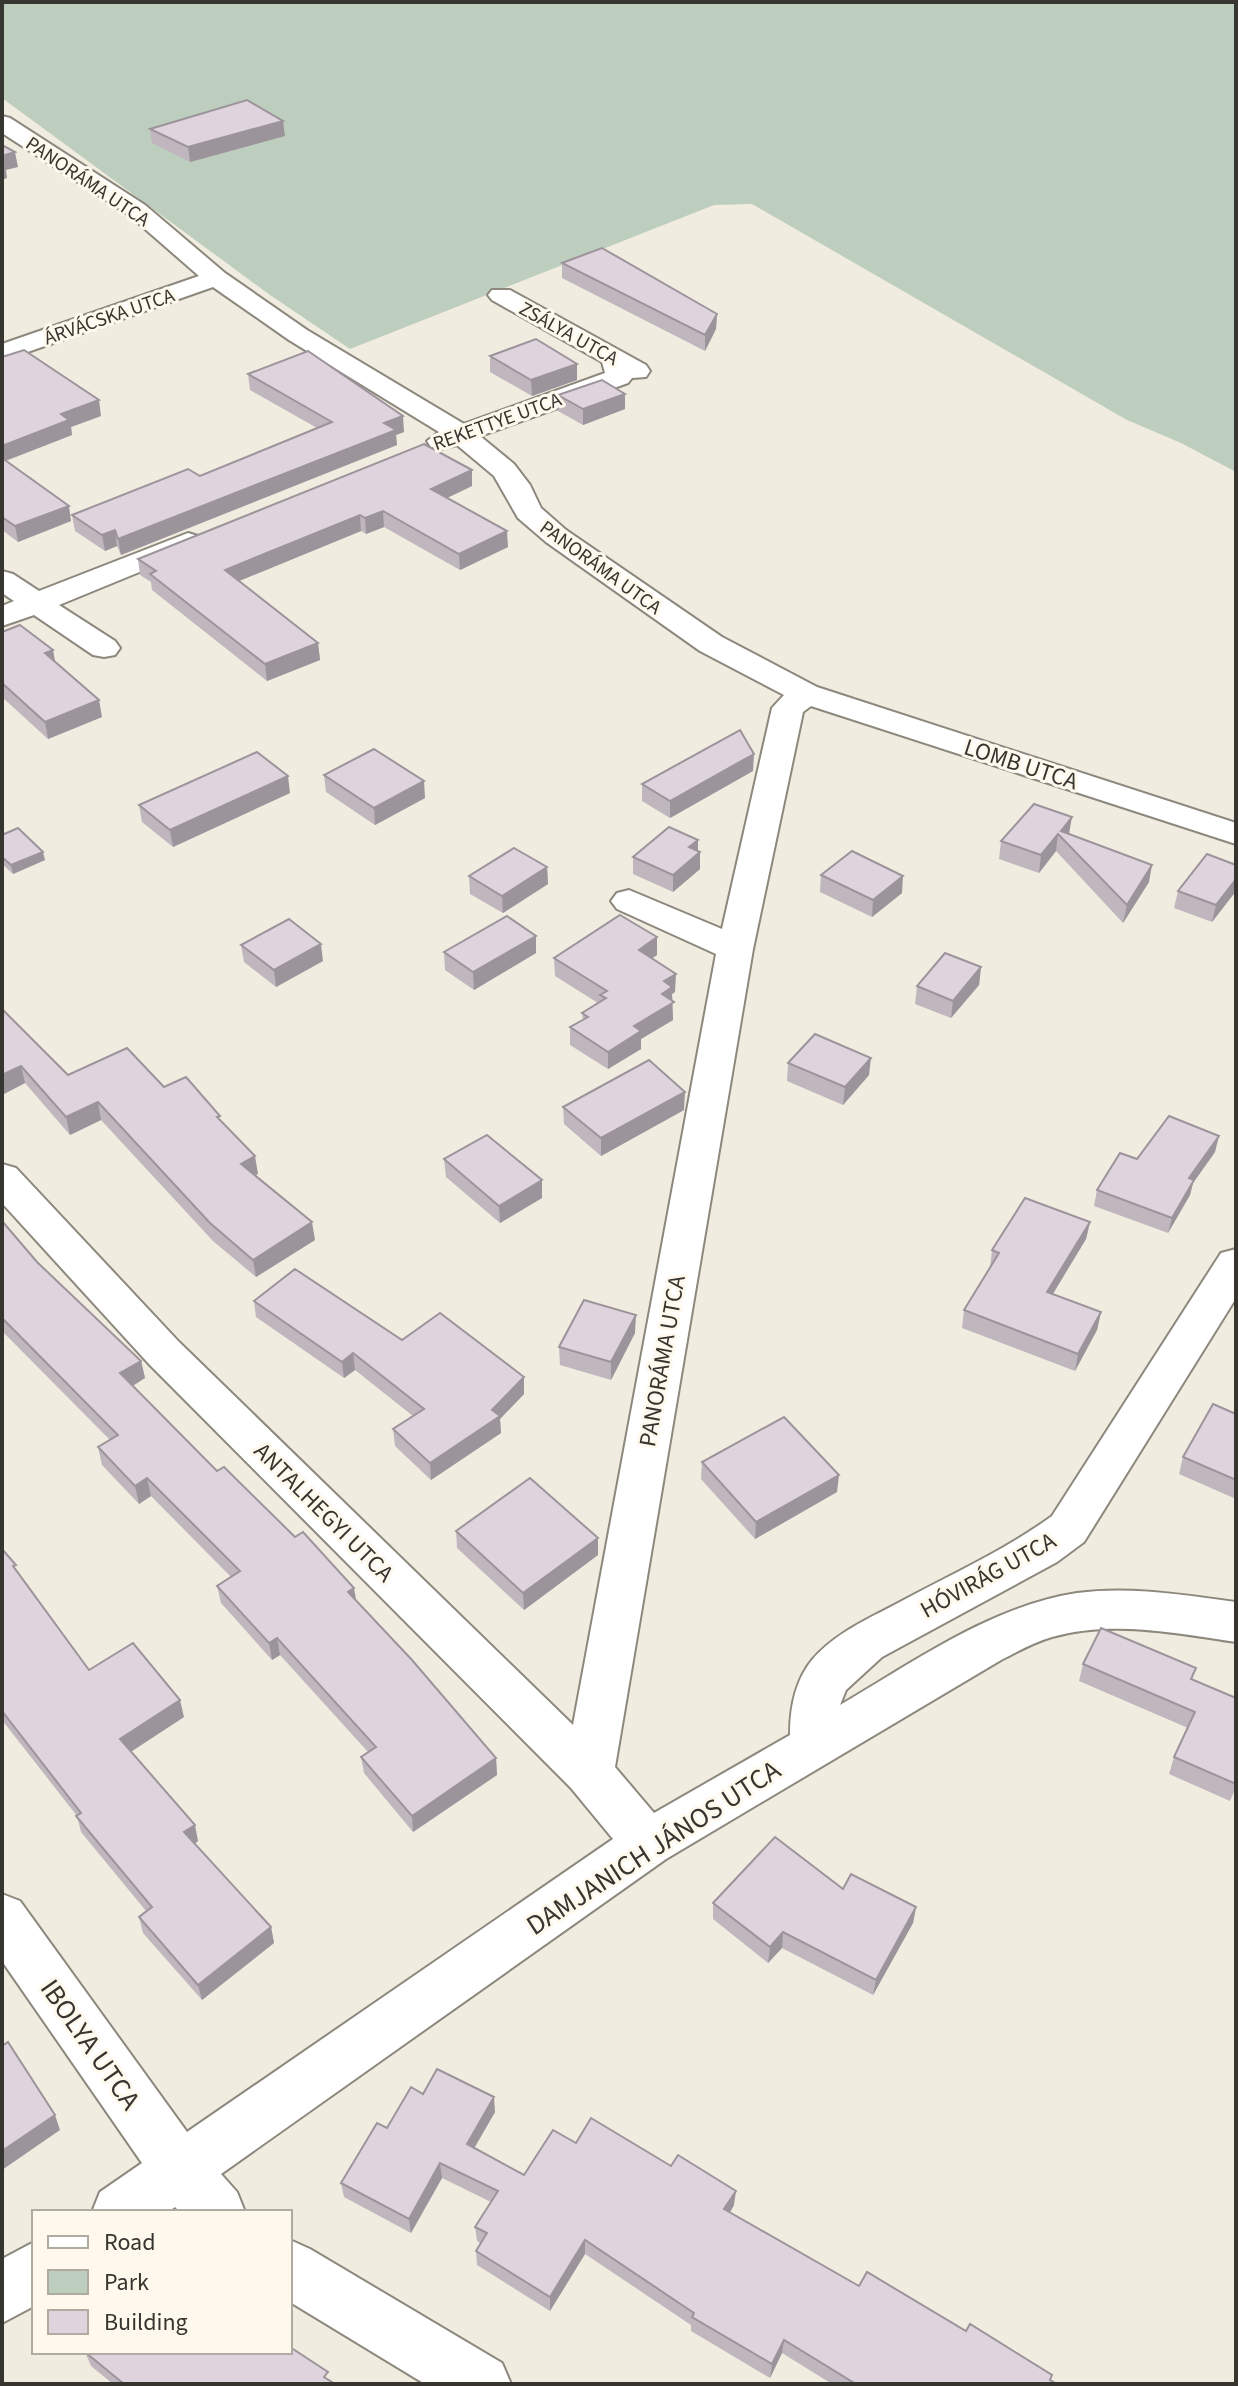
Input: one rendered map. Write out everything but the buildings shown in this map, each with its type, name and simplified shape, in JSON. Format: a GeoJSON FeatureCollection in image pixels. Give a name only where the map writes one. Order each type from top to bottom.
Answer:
{"type":"FeatureCollection","features":[{"type":"Feature","properties":{"kind":"street","name":"PANORÁMA UTCA"},"geometry":{"type":"LineString","coordinates":[[2,123],[137,210],[216,278],[298,335],[460,433],[504,470],[516,485],[528,512],[556,536],[711,644],[806,694],[788,708],[735,949],[589,1773]]}},
{"type":"Feature","properties":{"kind":"street","name":"ÁRVÁCSKA UTCA"},"geometry":{"type":"LineString","coordinates":[[2,353],[216,278]]}},
{"type":"Feature","properties":{"kind":"street","name":"ZSÁLYA UTCA"},"geometry":{"type":"LineString","coordinates":[[501,295],[626,365]]}},
{"type":"Feature","properties":{"kind":"street","name":"REKETTYE UTCA"},"geometry":{"type":"LineString","coordinates":[[416,451],[619,377],[626,365]]}},
{"type":"Feature","properties":{"kind":"street"},"geometry":{"type":"LineString","coordinates":[[2,617],[210,533]]}},
{"type":"Feature","properties":{"kind":"street"},"geometry":{"type":"LineString","coordinates":[[2,580],[104,648]]}},
{"type":"Feature","properties":{"kind":"street","name":"LOMB UTCA"},"geometry":{"type":"LineString","coordinates":[[806,694],[1236,834]]}},
{"type":"Feature","properties":{"kind":"street"},"geometry":{"type":"LineString","coordinates":[[629,901],[735,949]]}},
{"type":"Feature","properties":{"kind":"street","name":"ANTALHEGYI UTCA"},"geometry":{"type":"LineString","coordinates":[[2,1178],[164,1353],[589,1773],[648,1843]]}},
{"type":"Feature","properties":{"kind":"street","name":"HÓVIRÁG UTCA"},"geometry":{"type":"LineString","coordinates":[[814,1744],[814,1701],[823,1682],[840,1662],[865,1643],[1041,1549],[1068,1529],[1236,1264]]}},
{"type":"Feature","properties":{"kind":"street","name":"DAMJANICH JÁNOS UTCA"},"geometry":{"type":"LineString","coordinates":[[123,2210],[648,1843],[984,1646],[1021,1628],[1058,1616],[1129,1611],[1236,1622]]}},
{"type":"Feature","properties":{"kind":"street","name":"IBOLYA UTCA"},"geometry":{"type":"LineString","coordinates":[[2,1918],[180,2170],[215,2210]]}},
{"type":"Feature","properties":{"kind":"street"},"geometry":{"type":"LineString","coordinates":[[292,2270],[481,2384]]}},
{"type":"Feature","properties":{"kind":"street"},"geometry":{"type":"LineString","coordinates":[[2,2294],[32,2272]]}},
{"type":"Feature","properties":{"kind":"green space"},"geometry":{"type":"Polygon","coordinates":[[[2,2],[1236,2],[1236,472],[1181,443],[1127,420],[752,204],[714,205],[350,349],[270,295],[2,98],[2,2]]]}}]}
